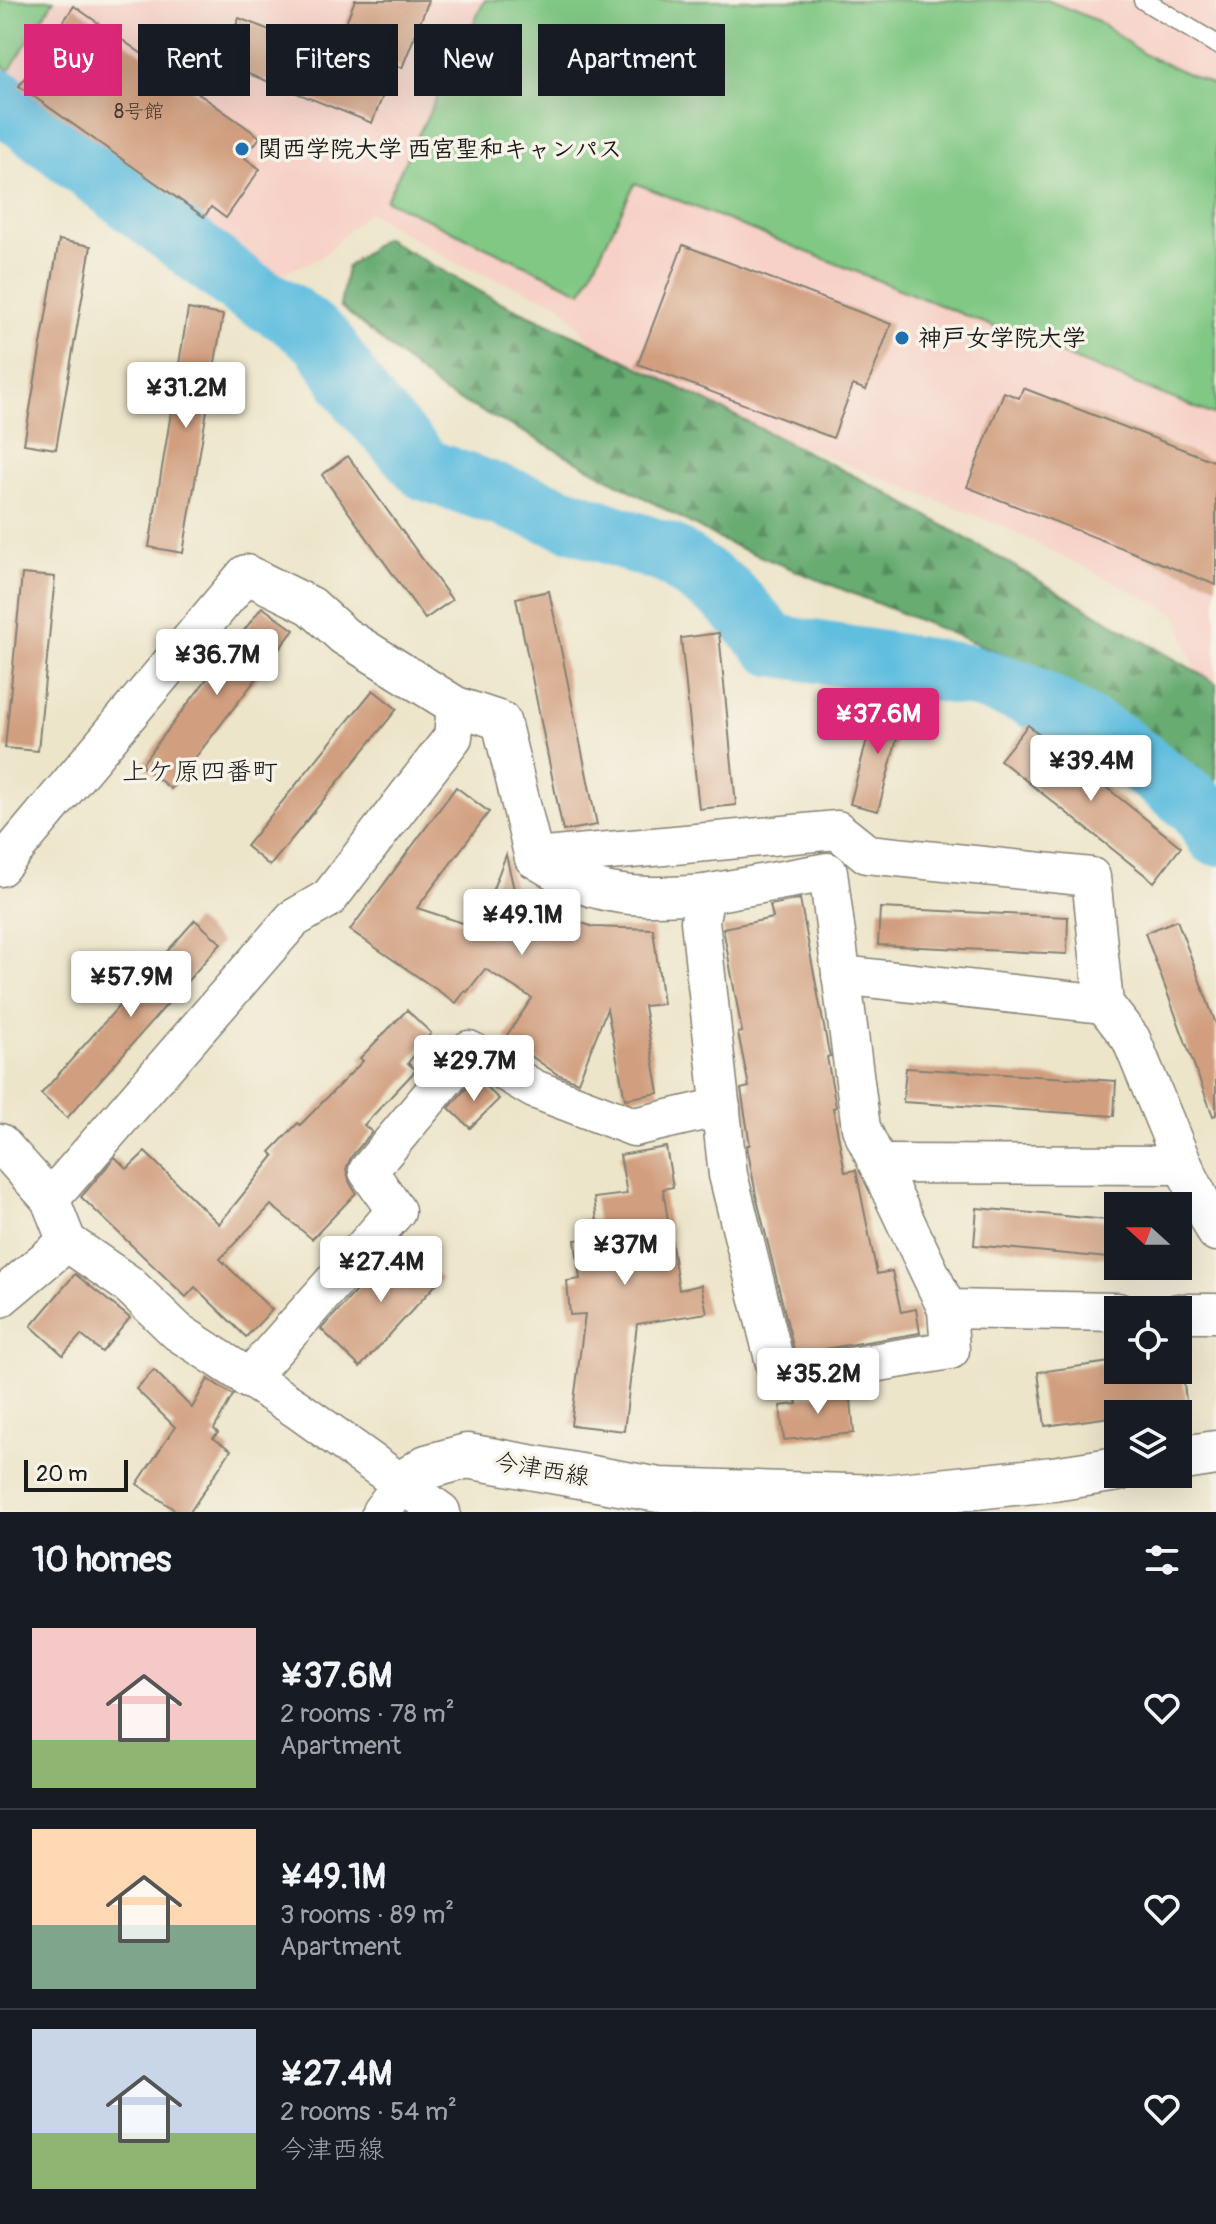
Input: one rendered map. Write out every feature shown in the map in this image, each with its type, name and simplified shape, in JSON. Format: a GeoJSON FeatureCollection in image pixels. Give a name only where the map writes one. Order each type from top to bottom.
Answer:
{"type":"FeatureCollection","features":[{"type":"Feature","properties":{"kind":"street"},"geometry":{"type":"LineString","coordinates":[[0,867],[246,574],[311,606],[344,636],[456,706],[501,721],[534,858],[563,876],[598,890],[654,897],[705,894],[828,872],[861,1128],[947,1309],[950,1350],[779,1379],[728,1175],[700,921],[705,894]]}},
{"type":"Feature","properties":{"kind":"street"},"geometry":{"type":"LineString","coordinates":[[50,1199],[293,919],[329,898],[453,737],[456,706]]}},
{"type":"Feature","properties":{"kind":"street"},"geometry":{"type":"LineString","coordinates":[[534,858],[837,830],[867,854],[1091,877],[1104,1004],[1131,1039],[1183,1165],[1216,1232]]}},
{"type":"Feature","properties":{"kind":"street"},"geometry":{"type":"LineString","coordinates":[[841,975],[1104,1004]]}},
{"type":"Feature","properties":{"kind":"street"},"geometry":{"type":"LineString","coordinates":[[248,1379],[396,1211],[368,1171],[469,1050],[534,1089],[634,1127],[721,1107]]}},
{"type":"Feature","properties":{"kind":"street"},"geometry":{"type":"LineString","coordinates":[[0,1143],[50,1199],[67,1242],[128,1284],[178,1332],[297,1409],[392,1498],[441,1512]]}},
{"type":"Feature","properties":{"kind":"street"},"geometry":{"type":"LineString","coordinates":[[878,1164],[1183,1165]]}},
{"type":"Feature","properties":{"kind":"street"},"geometry":{"type":"LineString","coordinates":[[0,1298],[67,1242]]}},
{"type":"Feature","properties":{"kind":"street"},"geometry":{"type":"LineString","coordinates":[[947,1309],[1104,1312]]}},
{"type":"Feature","properties":{"kind":"street"},"geometry":{"type":"LineString","coordinates":[[1192,1313],[1216,1313]]}},
{"type":"Feature","properties":{"kind":"street"},"geometry":{"type":"LineString","coordinates":[[1192,1457],[1216,1453]]}},
{"type":"Feature","properties":{"kind":"street","name":"今津西線"},"geometry":{"type":"LineString","coordinates":[[392,1498],[427,1467],[467,1456],[659,1490],[882,1497],[1104,1471]]}},
{"type":"Feature","properties":{"kind":"lane"},"geometry":{"type":"LineString","coordinates":[[1143,0],[1216,44]]}},
{"type":"Feature","properties":{"kind":"shaded area","name":"神戸女学院大学"},"geometry":{"type":"Polygon","coordinates":[[[0,0],[1216,0],[1216,734],[1177,614],[1000,525],[616,372],[559,303],[459,265],[368,212],[320,258],[263,281],[0,87],[0,0]]]}},
{"type":"Feature","properties":{"kind":"green space"},"geometry":{"type":"Polygon","coordinates":[[[0,0],[54,0],[39,24],[24,24],[24,47],[9,71],[0,63],[0,0]]]}},
{"type":"Feature","properties":{"kind":"green space"},"geometry":{"type":"Polygon","coordinates":[[[485,0],[1047,0],[1098,21],[1145,55],[1216,86],[1216,416],[635,183],[582,292],[386,200],[437,96],[522,96],[522,24],[473,24],[485,0]]]}},
{"type":"Feature","properties":{"kind":"green space"},"geometry":{"type":"Polygon","coordinates":[[[384,238],[494,299],[587,341],[884,491],[1216,683],[1216,786],[1010,657],[725,542],[518,429],[444,393],[340,306],[347,267],[384,238]]]}},
{"type":"Feature","properties":{"kind":"building"},"geometry":{"type":"Polygon","coordinates":[[[355,0],[429,0],[419,24],[414,24],[414,38],[402,68],[398,66],[398,24],[345,24],[355,0]]]}},
{"type":"Feature","properties":{"kind":"building"},"geometry":{"type":"Polygon","coordinates":[[[74,6],[100,24],[62,24],[74,6]]]}},
{"type":"Feature","properties":{"kind":"building"},"geometry":{"type":"Polygon","coordinates":[[[239,18],[266,29],[266,81],[250,75],[250,24],[237,24],[239,18]]]}},
{"type":"Feature","properties":{"kind":"building"},"geometry":{"type":"Polygon","coordinates":[[[122,40],[138,51],[138,96],[202,96],[260,137],[245,158],[260,169],[226,218],[211,207],[204,217],[33,96],[122,96],[122,40]]]}},
{"type":"Feature","properties":{"kind":"building"},"geometry":{"type":"Polygon","coordinates":[[[304,96],[383,96],[372,123],[304,96]]]}},
{"type":"Feature","properties":{"kind":"building"},"geometry":{"type":"Polygon","coordinates":[[[59,240],[91,246],[56,449],[24,444],[59,240]]]}},
{"type":"Feature","properties":{"kind":"building"},"geometry":{"type":"Polygon","coordinates":[[[683,245],[891,324],[866,390],[853,385],[833,438],[638,364],[683,245]]]}},
{"type":"Feature","properties":{"kind":"building"},"geometry":{"type":"Polygon","coordinates":[[[188,309],[223,315],[183,553],[149,547],[188,309]]]}},
{"type":"Feature","properties":{"kind":"building"},"geometry":{"type":"Polygon","coordinates":[[[1023,388],[1216,462],[1216,585],[967,487],[1004,392],[1019,398],[1023,388]]]}},
{"type":"Feature","properties":{"kind":"building"},"geometry":{"type":"Polygon","coordinates":[[[348,456],[452,600],[425,619],[322,475],[348,456]]]}},
{"type":"Feature","properties":{"kind":"building"},"geometry":{"type":"Polygon","coordinates":[[[22,574],[55,577],[38,751],[5,748],[22,574]]]}},
{"type":"Feature","properties":{"kind":"building"},"geometry":{"type":"Polygon","coordinates":[[[549,591],[597,825],[563,831],[516,598],[549,591]]]}},
{"type":"Feature","properties":{"kind":"building"},"geometry":{"type":"Polygon","coordinates":[[[262,607],[294,630],[171,789],[141,765],[262,607]]]}},
{"type":"Feature","properties":{"kind":"building"},"geometry":{"type":"Polygon","coordinates":[[[719,633],[736,805],[699,809],[681,638],[719,633]]]}},
{"type":"Feature","properties":{"kind":"building"},"geometry":{"type":"Polygon","coordinates":[[[373,690],[397,709],[270,866],[246,846],[373,690]]]}},
{"type":"Feature","properties":{"kind":"building"},"geometry":{"type":"Polygon","coordinates":[[[877,701],[905,708],[878,811],[850,804],[877,701]]]}},
{"type":"Feature","properties":{"kind":"building"},"geometry":{"type":"Polygon","coordinates":[[[1028,725],[1181,847],[1154,882],[1000,760],[1028,725]]]}},
{"type":"Feature","properties":{"kind":"building"},"geometry":{"type":"Polygon","coordinates":[[[456,787],[489,812],[417,908],[478,928],[506,855],[516,898],[593,927],[653,929],[663,1004],[644,1006],[659,1093],[625,1099],[607,1009],[578,1082],[557,1074],[505,1038],[532,998],[485,969],[456,1003],[350,930],[456,787]]]}},
{"type":"Feature","properties":{"kind":"building"},"geometry":{"type":"Polygon","coordinates":[[[800,899],[830,1056],[827,1057],[836,1107],[833,1108],[845,1172],[856,1170],[877,1274],[892,1271],[901,1312],[916,1309],[920,1333],[795,1354],[748,1152],[747,1145],[750,1145],[741,1089],[749,1087],[723,928],[773,918],[770,905],[800,899]]]}},
{"type":"Feature","properties":{"kind":"building"},"geometry":{"type":"Polygon","coordinates":[[[880,908],[1068,917],[1067,954],[878,945],[880,908]]]}},
{"type":"Feature","properties":{"kind":"building"},"geometry":{"type":"Polygon","coordinates":[[[195,920],[221,943],[67,1118],[41,1094],[195,920]]]}},
{"type":"Feature","properties":{"kind":"building"},"geometry":{"type":"Polygon","coordinates":[[[1177,920],[1216,1024],[1216,1115],[1213,1116],[1145,933],[1177,920]]]}},
{"type":"Feature","properties":{"kind":"building"},"geometry":{"type":"Polygon","coordinates":[[[407,1010],[431,1033],[408,1063],[416,1070],[364,1125],[372,1132],[351,1157],[346,1169],[356,1193],[312,1239],[271,1205],[220,1259],[272,1310],[246,1337],[195,1287],[186,1297],[81,1197],[115,1157],[127,1169],[145,1152],[219,1224],[274,1156],[270,1152],[363,1061],[360,1058],[407,1010]]]}},
{"type":"Feature","properties":{"kind":"building"},"geometry":{"type":"Polygon","coordinates":[[[906,1068],[1116,1081],[1114,1116],[903,1102],[906,1068]]]}},
{"type":"Feature","properties":{"kind":"building"},"geometry":{"type":"Polygon","coordinates":[[[474,1079],[499,1099],[470,1128],[449,1108],[474,1079]]]}},
{"type":"Feature","properties":{"kind":"building"},"geometry":{"type":"Polygon","coordinates":[[[666,1147],[673,1187],[663,1189],[679,1290],[701,1285],[707,1313],[637,1324],[624,1431],[571,1425],[585,1314],[570,1315],[567,1281],[580,1279],[575,1240],[590,1238],[588,1221],[597,1220],[594,1198],[627,1194],[620,1155],[666,1147]]]}},
{"type":"Feature","properties":{"kind":"building"},"geometry":{"type":"Polygon","coordinates":[[[977,1208],[1104,1220],[1104,1258],[974,1245],[977,1208]]]}},
{"type":"Feature","properties":{"kind":"building"},"geometry":{"type":"Polygon","coordinates":[[[403,1240],[441,1279],[360,1367],[321,1329],[403,1240]]]}},
{"type":"Feature","properties":{"kind":"building"},"geometry":{"type":"Polygon","coordinates":[[[75,1274],[130,1318],[102,1352],[81,1335],[63,1355],[31,1326],[75,1274]]]}},
{"type":"Feature","properties":{"kind":"building"},"geometry":{"type":"Polygon","coordinates":[[[1104,1363],[1104,1384],[1184,1384],[1186,1400],[1104,1400],[1104,1418],[1045,1426],[1038,1372],[1104,1363]]]}},
{"type":"Feature","properties":{"kind":"building"},"geometry":{"type":"Polygon","coordinates":[[[154,1370],[192,1408],[208,1379],[233,1395],[214,1429],[218,1433],[213,1438],[231,1450],[190,1512],[178,1512],[137,1484],[175,1427],[136,1389],[154,1370]]]}},
{"type":"Feature","properties":{"kind":"building"},"geometry":{"type":"Polygon","coordinates":[[[850,1389],[854,1433],[784,1440],[780,1406],[797,1404],[796,1398],[850,1389]]]}},
{"type":"Feature","properties":{"kind":"waterway"},"geometry":{"type":"LineString","coordinates":[[0,100],[244,288],[289,314],[322,340],[362,400],[426,470],[671,555],[727,594],[773,645],[972,676],[1027,694],[1114,742],[1199,807],[1216,835]]}},
{"type":"Feature","properties":{"kind":"place","name":"関西学院大学 西宮聖和キャンパス"},"geometry":{"type":"Point","coordinates":[242,149]}},
{"type":"Feature","properties":{"kind":"place","name":"神戸女学院大学"},"geometry":{"type":"Point","coordinates":[902,338]}},
{"type":"Feature","properties":{"kind":"district","name":"上ケ原四番町"},"geometry":{"type":"Point","coordinates":[200,771]}}]}
